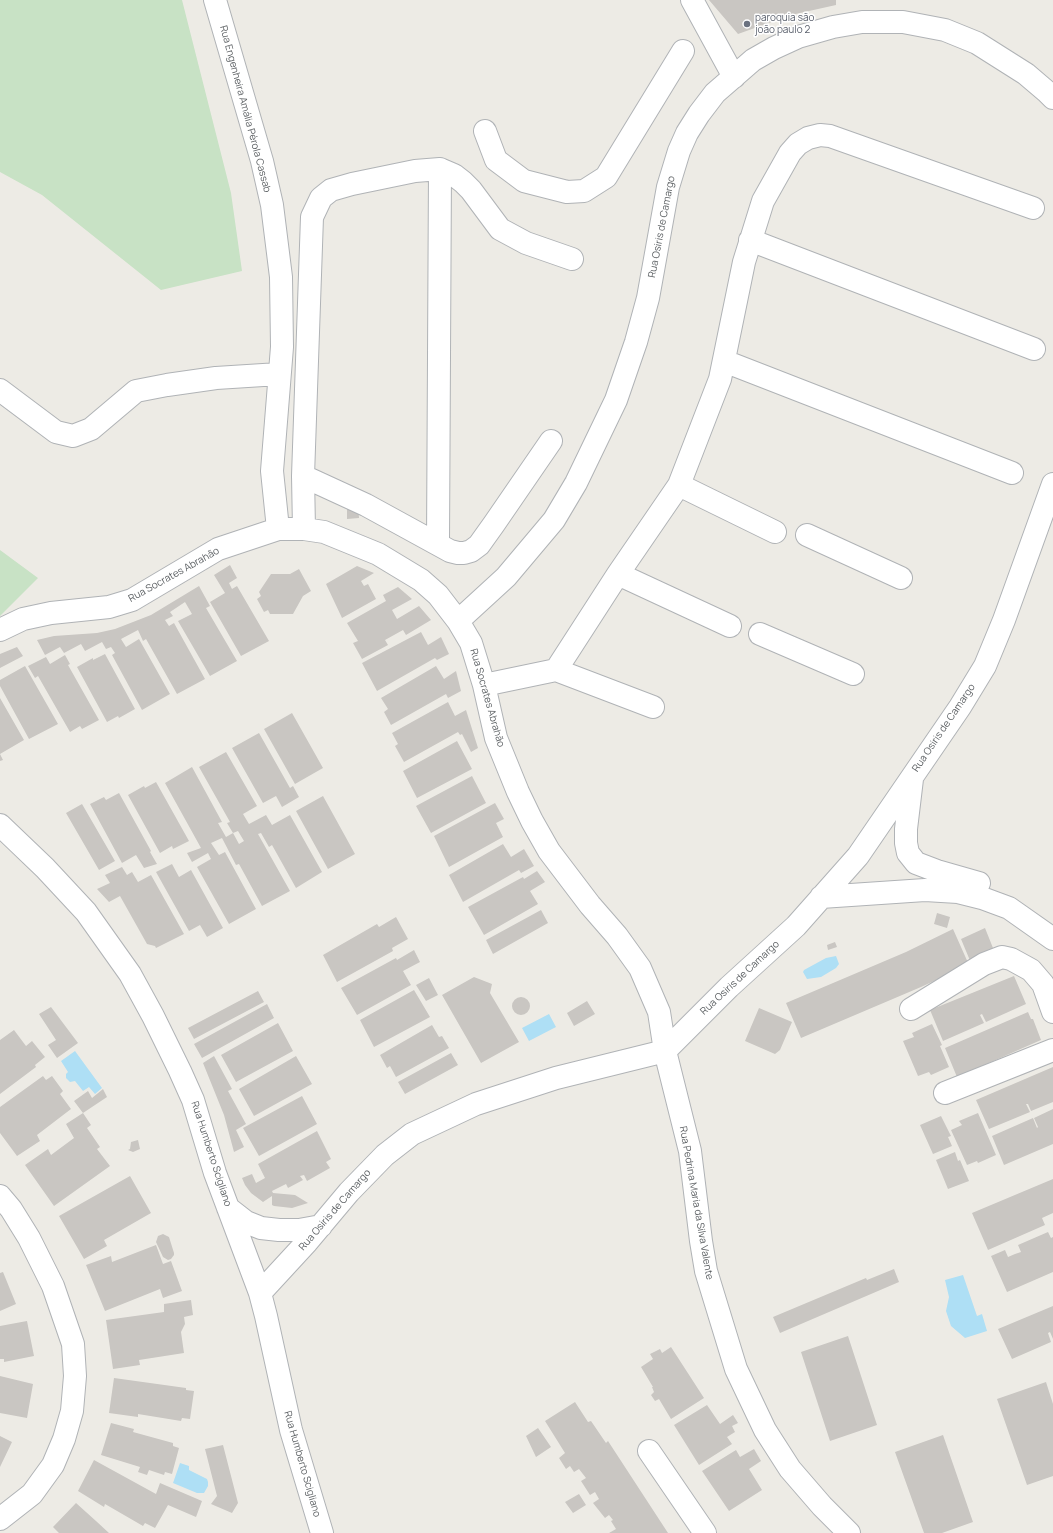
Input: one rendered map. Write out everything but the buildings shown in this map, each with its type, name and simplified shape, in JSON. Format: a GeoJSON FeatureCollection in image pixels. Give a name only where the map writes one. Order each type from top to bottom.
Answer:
{"type":"FeatureCollection","features":[{"type":"Feature","properties":{"kind":"street","name":"Rua Engenheira Amália Pérola Cassab"},"geometry":{"type":"LineString","coordinates":[[215,0],[262,161],[272,205],[281,277],[282,347],[272,471],[278,529]]}},
{"type":"Feature","properties":{"kind":"street"},"geometry":{"type":"LineString","coordinates":[[692,0],[734,77]]}},
{"type":"Feature","properties":{"kind":"street","name":"Rua Osiris de Camargo"},"geometry":{"type":"LineString","coordinates":[[458,622],[506,577],[554,520],[576,483],[616,400],[636,342],[648,298],[668,187],[686,133],[716,93],[753,60],[798,37],[833,27],[862,22],[903,22],[945,30],[977,43],[1026,74],[1053,98]]}},
{"type":"Feature","properties":{"kind":"street"},"geometry":{"type":"LineString","coordinates":[[485,131],[496,160],[524,181],[567,192],[584,191],[606,177],[683,51]]}},
{"type":"Feature","properties":{"kind":"street"},"geometry":{"type":"LineString","coordinates":[[556,670],[618,574],[679,485],[720,379],[744,262],[763,201],[790,153],[798,144],[808,138],[820,135],[830,136],[852,142],[1033,208]]}},
{"type":"Feature","properties":{"kind":"street"},"geometry":{"type":"LineString","coordinates":[[438,543],[440,169]]}},
{"type":"Feature","properties":{"kind":"street"},"geometry":{"type":"LineString","coordinates":[[304,529],[303,476],[311,234],[312,217],[321,198],[331,190],[352,184],[415,171],[440,169],[454,175],[472,190],[500,229],[526,243],[572,259]]}},
{"type":"Feature","properties":{"kind":"street"},"geometry":{"type":"LineString","coordinates":[[750,240],[1034,349]]}},
{"type":"Feature","properties":{"kind":"street"},"geometry":{"type":"LineString","coordinates":[[724,361],[1012,472]]}},
{"type":"Feature","properties":{"kind":"street"},"geometry":{"type":"LineString","coordinates":[[0,390],[56,432],[73,436],[91,429],[136,391],[216,378],[279,374]]}},
{"type":"Feature","properties":{"kind":"street"},"geometry":{"type":"LineString","coordinates":[[303,476],[366,505],[458,553],[471,551],[479,545],[551,440]]}},
{"type":"Feature","properties":{"kind":"street","name":"Rua Osiris de Camargo"},"geometry":{"type":"LineString","coordinates":[[260,1293],[321,1226],[349,1192],[385,1155],[412,1134],[476,1104],[556,1078],[665,1051],[729,987],[796,926],[858,856],[960,707],[985,666],[1011,601],[1053,484]]}},
{"type":"Feature","properties":{"kind":"street"},"geometry":{"type":"LineString","coordinates":[[679,485],[775,532]]}},
{"type":"Feature","properties":{"kind":"street","name":"Rua Socrates Abrahão"},"geometry":{"type":"LineString","coordinates":[[0,630],[23,619],[51,613],[109,607],[132,600],[218,550],[278,529],[304,529],[324,532],[378,554],[400,566],[438,594],[471,643],[484,685],[496,738],[518,792],[532,821],[550,851],[590,905],[617,936],[640,968],[659,1012],[665,1051]]}},
{"type":"Feature","properties":{"kind":"street"},"geometry":{"type":"LineString","coordinates":[[807,536],[901,578]]}},
{"type":"Feature","properties":{"kind":"street"},"geometry":{"type":"LineString","coordinates":[[618,574],[730,626]]}},
{"type":"Feature","properties":{"kind":"street"},"geometry":{"type":"LineString","coordinates":[[760,634],[853,674]]}},
{"type":"Feature","properties":{"kind":"street"},"geometry":{"type":"LineString","coordinates":[[484,685],[556,670],[653,707]]}},
{"type":"Feature","properties":{"kind":"street"},"geometry":{"type":"LineString","coordinates":[[913,776],[906,829],[906,843],[908,853],[916,863],[937,871],[979,883],[993,891],[1009,908],[1053,939]]}},
{"type":"Feature","properties":{"kind":"street","name":"Rua Humberto Scigliano"},"geometry":{"type":"LineString","coordinates":[[0,825],[46,868],[86,912],[130,974],[153,1016],[193,1100],[228,1208],[260,1293],[291,1430],[322,1533]]}},
{"type":"Feature","properties":{"kind":"street"},"geometry":{"type":"LineString","coordinates":[[821,897],[925,890],[958,892],[982,898],[1009,908]]}},
{"type":"Feature","properties":{"kind":"street"},"geometry":{"type":"LineString","coordinates":[[911,1009],[984,964],[1002,957],[1011,959],[1031,970],[1043,984],[1053,1012]]}},
{"type":"Feature","properties":{"kind":"street"},"geometry":{"type":"LineString","coordinates":[[945,1093],[1053,1050]]}},
{"type":"Feature","properties":{"kind":"street","name":"Rua Pedrina Maria da Silva Valente"},"geometry":{"type":"LineString","coordinates":[[665,1051],[690,1151],[706,1271],[736,1369],[765,1430],[790,1469],[822,1506],[849,1533]]}},
{"type":"Feature","properties":{"kind":"street"},"geometry":{"type":"LineString","coordinates":[[0,1196],[12,1209],[29,1238],[53,1286],[73,1344],[75,1376],[72,1411],[64,1439],[52,1465],[32,1494],[0,1519]]}},
{"type":"Feature","properties":{"kind":"street"},"geometry":{"type":"LineString","coordinates":[[228,1208],[246,1222],[261,1228],[299,1230],[321,1226]]}},
{"type":"Feature","properties":{"kind":"street"},"geometry":{"type":"LineString","coordinates":[[649,1451],[704,1533]]}},
{"type":"Feature","properties":{"kind":"green space"},"geometry":{"type":"Polygon","coordinates":[[[0,0],[182,0],[231,193],[242,271],[161,290],[42,195],[0,172],[0,0]]]}},
{"type":"Feature","properties":{"kind":"green space"},"geometry":{"type":"Polygon","coordinates":[[[0,550],[38,578],[0,616],[0,550]]]}},
{"type":"Feature","properties":{"kind":"water"},"geometry":{"type":"Polygon","coordinates":[[[836,956],[839,964],[836,968],[821,977],[807,979],[803,972],[804,970],[826,958],[836,956]]]}},
{"type":"Feature","properties":{"kind":"water"},"geometry":{"type":"Polygon","coordinates":[[[549,1014],[556,1027],[529,1041],[522,1028],[549,1014]]]}},
{"type":"Feature","properties":{"kind":"water"},"geometry":{"type":"Polygon","coordinates":[[[75,1051],[102,1088],[95,1094],[89,1087],[83,1091],[75,1081],[70,1082],[66,1078],[66,1074],[68,1072],[61,1061],[75,1051]]]}},
{"type":"Feature","properties":{"kind":"water"},"geometry":{"type":"Polygon","coordinates":[[[963,1275],[977,1316],[982,1314],[987,1331],[965,1338],[951,1326],[946,1311],[949,1297],[945,1280],[963,1275]]]}},
{"type":"Feature","properties":{"kind":"water"},"geometry":{"type":"Polygon","coordinates":[[[180,1463],[189,1466],[189,1470],[207,1479],[208,1486],[204,1493],[197,1493],[173,1483],[180,1463]]]}},
{"type":"Feature","properties":{"kind":"place","name":"paroquia são joão paulo 2"},"geometry":{"type":"Point","coordinates":[747,24]}}]}
